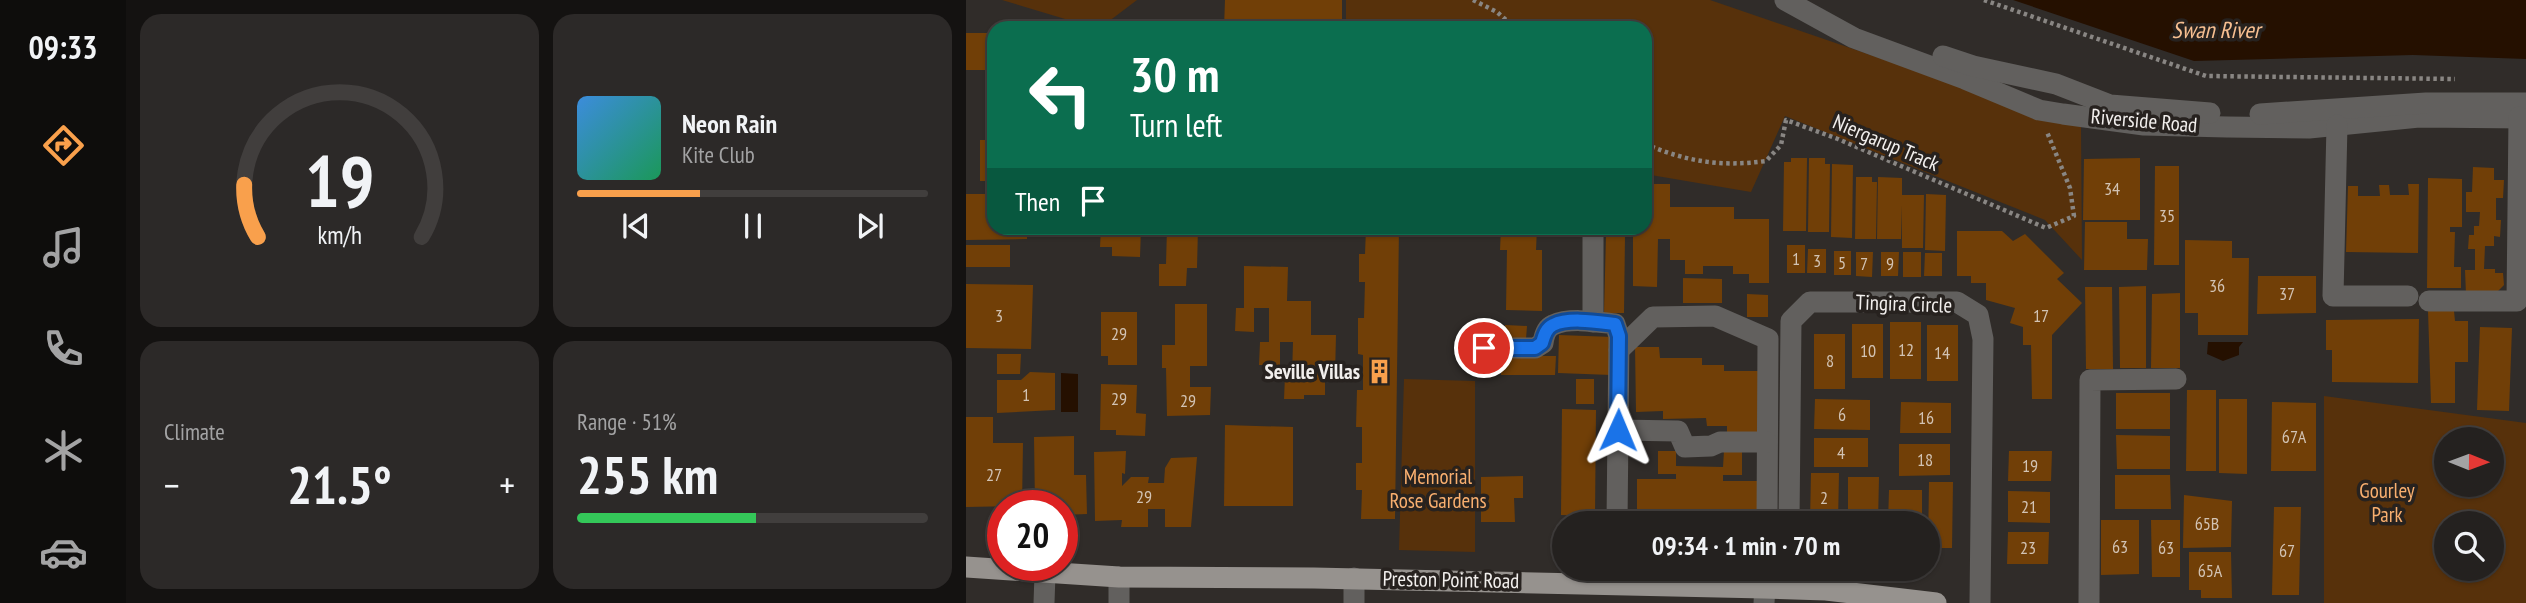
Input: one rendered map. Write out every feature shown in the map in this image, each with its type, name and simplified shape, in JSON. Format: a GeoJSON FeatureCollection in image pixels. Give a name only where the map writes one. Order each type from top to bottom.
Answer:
{"type":"FeatureCollection","features":[{"type":"Feature","properties":{"kind":"main road","name":"Preston Point Road"},"geometry":{"type":"LineString","coordinates":[[966,567],[987,569]]}},
{"type":"Feature","properties":{"kind":"main road","name":"Preston Point Road"},"geometry":{"type":"LineString","coordinates":[[1078,575],[1552,576]]}},
{"type":"Feature","properties":{"kind":"main road","name":"Preston Point Road"},"geometry":{"type":"LineString","coordinates":[[1684,581],[1826,590],[1936,603]]}},
{"type":"Feature","properties":{"kind":"street","name":"Riverside Road"},"geometry":{"type":"LineString","coordinates":[[1785,0],[1854,38],[2039,110],[2144,124],[2309,128],[2419,117],[2524,113]]}},
{"type":"Feature","properties":{"kind":"street","name":"Riverside Road"},"geometry":{"type":"LineString","coordinates":[[1808,0],[1868,30],[1973,66],[2056,85],[2110,105],[2242,115],[2426,103],[2524,113]]}},
{"type":"Feature","properties":{"kind":"street"},"geometry":{"type":"LineString","coordinates":[[2337,125],[2333,296],[2516,301],[2524,113]]}},
{"type":"Feature","properties":{"kind":"street"},"geometry":{"type":"LineString","coordinates":[[1593,235],[1593,322]]}},
{"type":"Feature","properties":{"kind":"street","name":"Tingira Circle"},"geometry":{"type":"LineString","coordinates":[[1789,511],[1791,321],[1810,302],[1956,302],[1978,316],[1983,339],[1980,603]]}},
{"type":"Feature","properties":{"kind":"street"},"geometry":{"type":"LineString","coordinates":[[1619,350],[1653,317],[1716,316],[1768,339],[1767,511]]}},
{"type":"Feature","properties":{"kind":"street"},"geometry":{"type":"LineString","coordinates":[[1484,348],[1535,348],[1542,343],[1545,332],[1552,325],[1566,322],[1615,324],[1619,336],[1617,511]]}},
{"type":"Feature","properties":{"kind":"street"},"geometry":{"type":"LineString","coordinates":[[2089,603],[2090,380],[2176,379]]}},
{"type":"Feature","properties":{"kind":"street"},"geometry":{"type":"LineString","coordinates":[[1618,430],[1678,431],[1685,447],[1710,446],[1720,442],[1767,442]]}},
{"type":"Feature","properties":{"kind":"street"},"geometry":{"type":"LineString","coordinates":[[1119,577],[1119,603]]}},
{"type":"Feature","properties":{"kind":"street"},"geometry":{"type":"LineString","coordinates":[[1354,578],[1354,603]]}},
{"type":"Feature","properties":{"kind":"street"},"geometry":{"type":"LineString","coordinates":[[1044,603],[1045,581]]}},
{"type":"Feature","properties":{"kind":"path"},"geometry":{"type":"LineString","coordinates":[[1474,0],[1497,12],[1507,21]]}},
{"type":"Feature","properties":{"kind":"path"},"geometry":{"type":"LineString","coordinates":[[1984,0],[2206,76],[2462,79]]}},
{"type":"Feature","properties":{"kind":"path","name":"Niergarup Track"},"geometry":{"type":"LineString","coordinates":[[1652,146],[1692,160],[1734,165],[1766,161],[1781,145],[1786,120],[1838,139],[2046,228],[2074,216],[2070,188],[2056,158]]}},
{"type":"Feature","properties":{"kind":"green space"},"geometry":{"type":"Polygon","coordinates":[[[1002,0],[1137,0],[1109,21],[1072,21],[1002,0]]]}},
{"type":"Feature","properties":{"kind":"green space"},"geometry":{"type":"Polygon","coordinates":[[[1346,0],[1710,0],[2081,127],[2082,260],[2045,220],[1785,116],[1751,192],[1652,175],[1652,21],[1346,21],[1346,0]]]}},
{"type":"Feature","properties":{"kind":"green space","name":"Memorial Rose Gardens"},"geometry":{"type":"Polygon","coordinates":[[[1404,379],[1475,381],[1475,552],[1399,550],[1404,379]]]}},
{"type":"Feature","properties":{"kind":"green space","name":"Gourley Park"},"geometry":{"type":"Polygon","coordinates":[[[2324,396],[2526,423],[2526,603],[2324,603],[2324,396]]]}},
{"type":"Feature","properties":{"kind":"water","name":"Swan River"},"geometry":{"type":"Polygon","coordinates":[[[2013,0],[2526,0],[2526,59],[2413,55],[2194,61],[2013,0]]]}},
{"type":"Feature","properties":{"kind":"water"},"geometry":{"type":"Polygon","coordinates":[[[2208,342],[2243,342],[2239,347],[2239,355],[2223,361],[2207,354],[2208,342]]]}},
{"type":"Feature","properties":{"kind":"water"},"geometry":{"type":"Polygon","coordinates":[[[1061,373],[1078,374],[1078,412],[1061,412],[1061,373]]]}},
{"type":"Feature","properties":{"kind":"building"},"geometry":{"type":"Polygon","coordinates":[[[1225,0],[1342,0],[1342,21],[1224,21],[1225,0]]]}},
{"type":"Feature","properties":{"kind":"building"},"geometry":{"type":"Polygon","coordinates":[[[966,33],[987,33],[987,70],[966,70],[966,33]]]}},
{"type":"Feature","properties":{"kind":"building"},"geometry":{"type":"Polygon","coordinates":[[[980,140],[987,140],[987,181],[980,181],[980,140]]]}},
{"type":"Feature","properties":{"kind":"building"},"geometry":{"type":"Polygon","coordinates":[[[1791,158],[1807,158],[1806,231],[1783,231],[1784,162],[1791,162],[1791,158]]]}},
{"type":"Feature","properties":{"kind":"building"},"geometry":{"type":"Polygon","coordinates":[[[1809,158],[1825,158],[1825,164],[1830,164],[1829,232],[1808,232],[1809,158]]]}},
{"type":"Feature","properties":{"kind":"building"},"geometry":{"type":"Polygon","coordinates":[[[2140,158],[2140,220],[2083,220],[2084,159],[2140,158]]]}},
{"type":"Feature","properties":{"kind":"building"},"geometry":{"type":"Polygon","coordinates":[[[1832,164],[1853,165],[1852,238],[1831,237],[1832,164]]]}},
{"type":"Feature","properties":{"kind":"building"},"geometry":{"type":"Polygon","coordinates":[[[2155,166],[2179,166],[2179,265],[2154,265],[2155,166]]]}},
{"type":"Feature","properties":{"kind":"building"},"geometry":{"type":"Polygon","coordinates":[[[2473,167],[2494,168],[2494,180],[2504,180],[2503,198],[2496,198],[2496,220],[2501,220],[2500,237],[2494,236],[2494,246],[2485,246],[2484,269],[2495,269],[2495,273],[2503,273],[2504,285],[2494,295],[2466,294],[2465,270],[2475,270],[2475,249],[2468,249],[2469,235],[2474,235],[2474,226],[2479,226],[2480,212],[2466,212],[2466,192],[2472,192],[2473,167]]]}},
{"type":"Feature","properties":{"kind":"building"},"geometry":{"type":"Polygon","coordinates":[[[1856,177],[1872,177],[1872,182],[1877,182],[1876,239],[1855,239],[1856,177]]]}},
{"type":"Feature","properties":{"kind":"building"},"geometry":{"type":"Polygon","coordinates":[[[1878,177],[1902,178],[1902,195],[1924,195],[1923,248],[1902,248],[1902,205],[1901,239],[1877,239],[1878,177]]]}},
{"type":"Feature","properties":{"kind":"building"},"geometry":{"type":"Polygon","coordinates":[[[2428,178],[2462,179],[2462,227],[2450,227],[2450,232],[2455,232],[2454,267],[2461,267],[2461,288],[2427,288],[2428,178]]]}},
{"type":"Feature","properties":{"kind":"building"},"geometry":{"type":"Polygon","coordinates":[[[1652,184],[1670,184],[1670,207],[1734,207],[1734,219],[1769,219],[1769,283],[1749,283],[1749,274],[1733,274],[1733,266],[1703,266],[1703,274],[1685,274],[1685,260],[1670,260],[1670,239],[1658,239],[1657,287],[1633,286],[1633,235],[1652,235],[1652,184]]]}},
{"type":"Feature","properties":{"kind":"building"},"geometry":{"type":"Polygon","coordinates":[[[2408,184],[2419,184],[2418,253],[2346,252],[2348,186],[2358,186],[2358,196],[2380,196],[2379,185],[2389,185],[2390,195],[2409,195],[2408,184]]]}},
{"type":"Feature","properties":{"kind":"building"},"geometry":{"type":"Polygon","coordinates":[[[966,194],[987,194],[987,235],[1027,235],[1027,239],[966,240],[966,194]]]}},
{"type":"Feature","properties":{"kind":"building"},"geometry":{"type":"Polygon","coordinates":[[[1926,194],[1946,195],[1945,251],[1925,250],[1926,194]]]}},
{"type":"Feature","properties":{"kind":"building"},"geometry":{"type":"Polygon","coordinates":[[[2085,222],[2127,222],[2127,239],[2148,239],[2147,270],[2084,270],[2085,222]]]}},
{"type":"Feature","properties":{"kind":"building"},"geometry":{"type":"Polygon","coordinates":[[[1957,231],[2002,231],[2013,241],[2025,234],[2064,273],[2057,279],[2082,303],[2052,335],[2052,399],[2032,399],[2031,345],[2023,345],[2023,327],[2010,323],[2015,308],[1986,300],[1986,283],[1971,283],[1971,276],[1957,276],[1957,231]]]}},
{"type":"Feature","properties":{"kind":"building"},"geometry":{"type":"Polygon","coordinates":[[[1101,235],[1141,235],[1140,257],[1112,256],[1112,247],[1100,247],[1101,235]]]}},
{"type":"Feature","properties":{"kind":"building"},"geometry":{"type":"Polygon","coordinates":[[[1167,235],[1198,235],[1197,268],[1187,268],[1186,286],[1159,286],[1159,264],[1166,264],[1167,235]]]}},
{"type":"Feature","properties":{"kind":"building","name":"Seville Villas"},"geometry":{"type":"Polygon","coordinates":[[[1366,235],[1399,235],[1395,519],[1361,519],[1362,490],[1356,490],[1356,463],[1362,463],[1362,427],[1356,427],[1357,390],[1363,390],[1363,355],[1358,354],[1358,318],[1364,318],[1365,282],[1359,282],[1359,254],[1365,254],[1366,235]]]}},
{"type":"Feature","properties":{"kind":"building"},"geometry":{"type":"Polygon","coordinates":[[[1501,235],[1537,235],[1536,250],[1542,250],[1542,311],[1506,310],[1507,250],[1500,250],[1501,235]]]}},
{"type":"Feature","properties":{"kind":"building"},"geometry":{"type":"Polygon","coordinates":[[[1606,235],[1625,235],[1624,313],[1604,313],[1606,235]]]}},
{"type":"Feature","properties":{"kind":"building"},"geometry":{"type":"Polygon","coordinates":[[[2185,240],[2232,241],[2232,258],[2249,258],[2248,335],[2198,335],[2198,313],[2185,313],[2185,240]]]}},
{"type":"Feature","properties":{"kind":"building"},"geometry":{"type":"Polygon","coordinates":[[[966,245],[1010,245],[1010,267],[966,267],[966,245]]]}},
{"type":"Feature","properties":{"kind":"building"},"geometry":{"type":"Polygon","coordinates":[[[1787,245],[1805,245],[1805,273],[1787,273],[1787,245]]]}},
{"type":"Feature","properties":{"kind":"building"},"geometry":{"type":"Polygon","coordinates":[[[1808,249],[1826,249],[1826,273],[1807,273],[1808,249]]]}},
{"type":"Feature","properties":{"kind":"building"},"geometry":{"type":"Polygon","coordinates":[[[1834,251],[1851,251],[1851,275],[1834,275],[1834,251]]]}},
{"type":"Feature","properties":{"kind":"building"},"geometry":{"type":"Polygon","coordinates":[[[1856,252],[1873,252],[1872,277],[1856,276],[1856,252]]]}},
{"type":"Feature","properties":{"kind":"building"},"geometry":{"type":"Polygon","coordinates":[[[1881,252],[1899,252],[1898,276],[1881,276],[1881,252]]]}},
{"type":"Feature","properties":{"kind":"building"},"geometry":{"type":"Polygon","coordinates":[[[1903,252],[1921,252],[1921,277],[1903,277],[1903,252]]]}},
{"type":"Feature","properties":{"kind":"building"},"geometry":{"type":"Polygon","coordinates":[[[1925,253],[1942,253],[1942,276],[1924,276],[1925,253]]]}},
{"type":"Feature","properties":{"kind":"building"},"geometry":{"type":"Polygon","coordinates":[[[1244,266],[1288,267],[1287,301],[1311,301],[1311,335],[1336,335],[1335,376],[1325,377],[1325,395],[1284,399],[1285,376],[1292,376],[1293,342],[1280,342],[1280,365],[1259,365],[1260,342],[1269,342],[1269,308],[1254,308],[1254,332],[1235,331],[1236,308],[1244,308],[1244,266]]]}},
{"type":"Feature","properties":{"kind":"building"},"geometry":{"type":"Polygon","coordinates":[[[2258,276],[2316,276],[2316,313],[2257,314],[2258,276]]]}},
{"type":"Feature","properties":{"kind":"building"},"geometry":{"type":"Polygon","coordinates":[[[1683,278],[1722,279],[1722,303],[1683,303],[1683,278]]]}},
{"type":"Feature","properties":{"kind":"building"},"geometry":{"type":"Polygon","coordinates":[[[966,284],[1033,285],[1031,349],[966,348],[966,284]]]}},
{"type":"Feature","properties":{"kind":"building"},"geometry":{"type":"Polygon","coordinates":[[[2146,286],[2146,368],[2120,368],[2119,287],[2146,286]]]}},
{"type":"Feature","properties":{"kind":"building"},"geometry":{"type":"Polygon","coordinates":[[[2085,287],[2112,287],[2113,369],[2086,369],[2085,287]]]}},
{"type":"Feature","properties":{"kind":"building"},"geometry":{"type":"Polygon","coordinates":[[[2180,293],[2180,368],[2151,368],[2152,294],[2180,293]]]}},
{"type":"Feature","properties":{"kind":"building"},"geometry":{"type":"Polygon","coordinates":[[[1747,294],[1768,295],[1768,317],[1747,317],[1747,294]]]}},
{"type":"Feature","properties":{"kind":"building"},"geometry":{"type":"Polygon","coordinates":[[[1175,304],[1207,304],[1207,366],[1190,366],[1190,387],[1211,387],[1210,415],[1167,416],[1166,368],[1162,368],[1162,345],[1175,345],[1175,304]]]}},
{"type":"Feature","properties":{"kind":"building"},"geometry":{"type":"Polygon","coordinates":[[[2428,311],[2454,311],[2455,321],[2468,321],[2468,362],[2455,362],[2455,403],[2431,403],[2428,311]]]}},
{"type":"Feature","properties":{"kind":"building"},"geometry":{"type":"Polygon","coordinates":[[[1101,312],[1137,312],[1137,365],[1108,365],[1108,356],[1101,356],[1101,312]]]}},
{"type":"Feature","properties":{"kind":"building"},"geometry":{"type":"Polygon","coordinates":[[[2419,319],[2418,383],[2332,382],[2332,350],[2326,350],[2326,320],[2419,319]]]}},
{"type":"Feature","properties":{"kind":"building"},"geometry":{"type":"Polygon","coordinates":[[[1890,322],[1921,322],[1921,379],[1890,379],[1890,322]]]}},
{"type":"Feature","properties":{"kind":"building"},"geometry":{"type":"Polygon","coordinates":[[[1852,324],[1883,324],[1883,378],[1852,378],[1852,324]]]}},
{"type":"Feature","properties":{"kind":"building"},"geometry":{"type":"Polygon","coordinates":[[[1505,325],[1527,326],[1526,339],[1505,339],[1505,325]]]}},
{"type":"Feature","properties":{"kind":"building"},"geometry":{"type":"Polygon","coordinates":[[[1927,325],[1958,325],[1958,381],[1927,381],[1927,325]]]}},
{"type":"Feature","properties":{"kind":"building"},"geometry":{"type":"Polygon","coordinates":[[[2480,327],[2512,328],[2509,411],[2477,410],[2480,327]]]}},
{"type":"Feature","properties":{"kind":"building"},"geometry":{"type":"Polygon","coordinates":[[[1814,334],[1845,334],[1845,389],[1814,389],[1814,334]]]}},
{"type":"Feature","properties":{"kind":"building"},"geometry":{"type":"Polygon","coordinates":[[[1559,335],[1613,337],[1611,375],[1558,373],[1559,335]]]}},
{"type":"Feature","properties":{"kind":"building"},"geometry":{"type":"Polygon","coordinates":[[[1635,347],[1659,347],[1660,358],[1702,358],[1702,365],[1724,365],[1724,371],[1765,371],[1765,433],[1727,433],[1727,426],[1707,426],[1706,418],[1663,419],[1663,411],[1636,412],[1635,347]]]}},
{"type":"Feature","properties":{"kind":"building"},"geometry":{"type":"Polygon","coordinates":[[[997,354],[1021,354],[1020,374],[997,374],[997,354]]]}},
{"type":"Feature","properties":{"kind":"building"},"geometry":{"type":"Polygon","coordinates":[[[1501,356],[1556,356],[1555,375],[1501,375],[1501,356]]]}},
{"type":"Feature","properties":{"kind":"building"},"geometry":{"type":"Polygon","coordinates":[[[1030,372],[1055,373],[1055,410],[997,413],[997,380],[1021,380],[1030,372]]]}},
{"type":"Feature","properties":{"kind":"building"},"geometry":{"type":"Polygon","coordinates":[[[1576,379],[1594,379],[1594,404],[1576,404],[1576,379]]]}},
{"type":"Feature","properties":{"kind":"building"},"geometry":{"type":"Polygon","coordinates":[[[1101,384],[1137,385],[1136,413],[1146,414],[1145,436],[1116,435],[1116,430],[1100,430],[1101,384]]]}},
{"type":"Feature","properties":{"kind":"building"},"geometry":{"type":"Polygon","coordinates":[[[2187,390],[2216,390],[2216,471],[2186,471],[2187,390]]]}},
{"type":"Feature","properties":{"kind":"building"},"geometry":{"type":"Polygon","coordinates":[[[2116,393],[2170,393],[2170,429],[2116,429],[2116,393]]]}},
{"type":"Feature","properties":{"kind":"building"},"geometry":{"type":"Polygon","coordinates":[[[1815,399],[1870,400],[1870,430],[1814,429],[1815,399]]]}},
{"type":"Feature","properties":{"kind":"building"},"geometry":{"type":"Polygon","coordinates":[[[2219,399],[2247,399],[2247,474],[2219,473],[2219,399]]]}},
{"type":"Feature","properties":{"kind":"building"},"geometry":{"type":"Polygon","coordinates":[[[1901,402],[1951,403],[1951,433],[1900,433],[1901,402]]]}},
{"type":"Feature","properties":{"kind":"building"},"geometry":{"type":"Polygon","coordinates":[[[2272,402],[2316,403],[2316,471],[2271,471],[2272,402]]]}},
{"type":"Feature","properties":{"kind":"building"},"geometry":{"type":"Polygon","coordinates":[[[1562,409],[1596,410],[1595,511],[1561,511],[1562,409]]]}},
{"type":"Feature","properties":{"kind":"building"},"geometry":{"type":"Polygon","coordinates":[[[966,417],[993,417],[993,443],[1023,443],[1022,490],[987,490],[987,507],[966,507],[966,417]]]}},
{"type":"Feature","properties":{"kind":"building"},"geometry":{"type":"Polygon","coordinates":[[[1225,425],[1293,427],[1293,506],[1224,506],[1225,425]]]}},
{"type":"Feature","properties":{"kind":"building"},"geometry":{"type":"Polygon","coordinates":[[[2116,435],[2170,436],[2170,469],[2117,469],[2116,435]]]}},
{"type":"Feature","properties":{"kind":"building"},"geometry":{"type":"Polygon","coordinates":[[[1074,436],[1074,475],[1086,475],[1087,514],[1078,514],[1078,490],[1035,490],[1034,437],[1074,436]]]}},
{"type":"Feature","properties":{"kind":"building"},"geometry":{"type":"Polygon","coordinates":[[[1814,438],[1868,438],[1868,467],[1814,467],[1814,438]]]}},
{"type":"Feature","properties":{"kind":"building"},"geometry":{"type":"Polygon","coordinates":[[[1899,444],[1950,444],[1950,475],[1899,476],[1899,444]]]}},
{"type":"Feature","properties":{"kind":"building"},"geometry":{"type":"Polygon","coordinates":[[[1126,451],[1122,486],[1131,477],[1149,477],[1148,483],[1164,483],[1165,468],[1171,458],[1197,457],[1191,527],[1165,527],[1165,509],[1148,509],[1148,527],[1121,527],[1122,520],[1095,521],[1094,452],[1126,451]]]}},
{"type":"Feature","properties":{"kind":"building"},"geometry":{"type":"Polygon","coordinates":[[[1658,451],[1676,451],[1676,466],[1723,467],[1724,451],[1742,451],[1742,475],[1723,475],[1723,481],[1760,481],[1760,511],[1637,511],[1637,479],[1676,479],[1676,474],[1658,474],[1658,451]]]}},
{"type":"Feature","properties":{"kind":"building"},"geometry":{"type":"Polygon","coordinates":[[[2009,451],[2052,451],[2051,481],[2008,481],[2009,451]]]}},
{"type":"Feature","properties":{"kind":"building"},"geometry":{"type":"Polygon","coordinates":[[[1811,473],[1839,473],[1838,511],[1810,511],[1811,473]]]}},
{"type":"Feature","properties":{"kind":"building"},"geometry":{"type":"Polygon","coordinates":[[[2115,475],[2170,475],[2171,509],[2115,509],[2115,475]]]}},
{"type":"Feature","properties":{"kind":"building"},"geometry":{"type":"Polygon","coordinates":[[[1523,476],[1523,498],[1514,498],[1515,522],[1481,522],[1481,477],[1523,476]]]}},
{"type":"Feature","properties":{"kind":"building"},"geometry":{"type":"Polygon","coordinates":[[[1848,477],[1879,477],[1878,511],[1848,511],[1848,477]]]}},
{"type":"Feature","properties":{"kind":"building"},"geometry":{"type":"Polygon","coordinates":[[[1929,482],[1953,482],[1952,548],[1940,548],[1940,511],[1929,511],[1929,482]]]}},
{"type":"Feature","properties":{"kind":"building"},"geometry":{"type":"Polygon","coordinates":[[[1889,490],[1922,490],[1922,511],[1888,511],[1889,490]]]}},
{"type":"Feature","properties":{"kind":"building"},"geometry":{"type":"Polygon","coordinates":[[[2008,491],[2050,492],[2050,523],[2008,522],[2008,491]]]}},
{"type":"Feature","properties":{"kind":"building"},"geometry":{"type":"Polygon","coordinates":[[[2184,495],[2232,501],[2231,547],[2183,548],[2184,495]]]}},
{"type":"Feature","properties":{"kind":"building"},"geometry":{"type":"Polygon","coordinates":[[[2274,507],[2301,507],[2299,595],[2272,595],[2274,507]]]}},
{"type":"Feature","properties":{"kind":"building"},"geometry":{"type":"Polygon","coordinates":[[[2101,520],[2139,520],[2139,574],[2101,575],[2101,520]]]}},
{"type":"Feature","properties":{"kind":"building"},"geometry":{"type":"Polygon","coordinates":[[[2151,520],[2180,520],[2180,577],[2152,577],[2151,520]]]}},
{"type":"Feature","properties":{"kind":"building"},"geometry":{"type":"Polygon","coordinates":[[[2008,532],[2049,532],[2048,564],[2007,564],[2008,532]]]}},
{"type":"Feature","properties":{"kind":"building"},"geometry":{"type":"Polygon","coordinates":[[[2189,552],[2231,552],[2232,598],[2201,598],[2201,590],[2189,590],[2189,552]]]}},
{"type":"Feature","properties":{"kind":"place","name":"Seville Villas"},"geometry":{"type":"Point","coordinates":[1380,372]}},
{"type":"Feature","properties":{"kind":"route"},"geometry":{"type":"LineString","coordinates":[[1484,348],[1535,348],[1542,343],[1545,332],[1552,325],[1566,322],[1615,324],[1619,336],[1618,430]]}}]}
